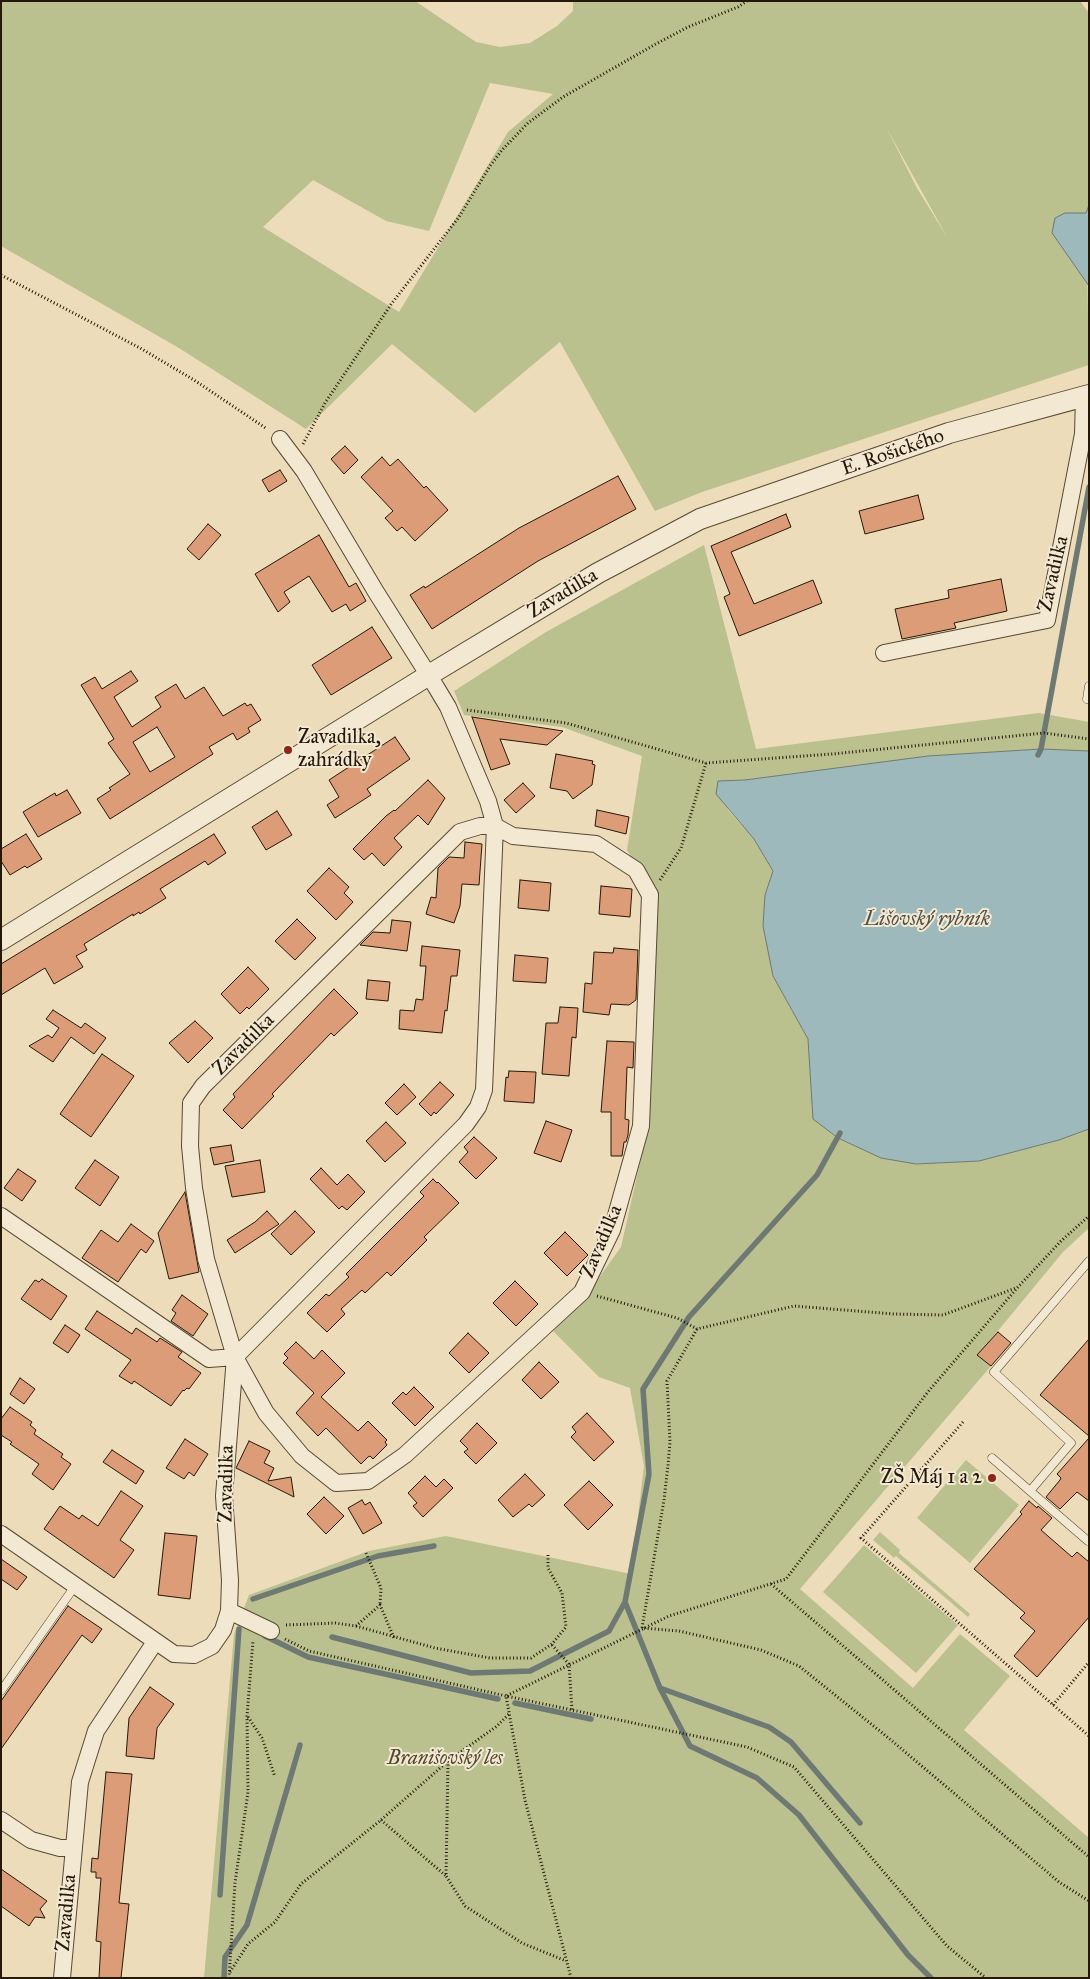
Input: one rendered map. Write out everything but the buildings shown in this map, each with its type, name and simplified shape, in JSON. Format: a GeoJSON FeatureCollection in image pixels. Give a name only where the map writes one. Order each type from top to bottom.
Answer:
{"type":"FeatureCollection","features":[{"type":"Feature","properties":{"kind":"street","name":"E. Rošického"},"geometry":{"type":"LineString","coordinates":[[700,518],[950,433],[1086,396]]}},
{"type":"Feature","properties":{"kind":"street","name":"Zavadilka"},"geometry":{"type":"LineString","coordinates":[[884,653],[1046,620],[1083,434],[1086,396]]}},
{"type":"Feature","properties":{"kind":"street"},"geometry":{"type":"LineString","coordinates":[[1,1216],[209,1359],[236,1357],[466,1124],[478,1107],[484,1090],[495,826],[488,801],[448,708],[296,459],[280,439]]}},
{"type":"Feature","properties":{"kind":"street","name":"Zavadilka"},"geometry":{"type":"LineString","coordinates":[[1,940],[429,675],[598,573],[700,518]]}},
{"type":"Feature","properties":{"kind":"street","name":"Zavadilka"},"geometry":{"type":"LineString","coordinates":[[495,826],[480,826],[460,832],[203,1086],[191,1104],[190,1146],[195,1196],[206,1259],[236,1357],[266,1413],[302,1456],[336,1483],[368,1482],[405,1455],[582,1292],[612,1230],[641,1126],[650,895]]}},
{"type":"Feature","properties":{"kind":"street"},"geometry":{"type":"LineString","coordinates":[[495,826],[514,836],[596,844],[636,870],[650,895]]}},
{"type":"Feature","properties":{"kind":"street","name":"Zavadilka"},"geometry":{"type":"LineString","coordinates":[[1,1534],[174,1654],[194,1655],[212,1646],[223,1630],[230,1611],[230,1580],[224,1496],[236,1357]]}},
{"type":"Feature","properties":{"kind":"street"},"geometry":{"type":"LineString","coordinates":[[230,1611],[262,1627]]}},
{"type":"Feature","properties":{"kind":"street","name":"Zavadilka"},"geometry":{"type":"LineString","coordinates":[[62,1978],[80,1782],[96,1731],[155,1642]]}},
{"type":"Feature","properties":{"kind":"street","name":"Zavadilka"},"geometry":{"type":"LineString","coordinates":[[1,1820],[31,1840],[60,1848],[73,1848]]}},
{"type":"Feature","properties":{"kind":"lane"},"geometry":{"type":"LineString","coordinates":[[1089,686],[1087,699],[1089,699]]}},
{"type":"Feature","properties":{"kind":"lane"},"geometry":{"type":"LineString","coordinates":[[1030,1491],[1071,1443],[994,1372],[1089,1261]]}},
{"type":"Feature","properties":{"kind":"lane"},"geometry":{"type":"LineString","coordinates":[[992,1458],[1088,1541]]}},
{"type":"Feature","properties":{"kind":"lane"},"geometry":{"type":"LineString","coordinates":[[1,1691],[75,1586]]}},
{"type":"Feature","properties":{"kind":"path"},"geometry":{"type":"LineString","coordinates":[[296,459],[310,428],[325,403],[392,303],[459,217],[502,150],[528,123],[563,97],[654,45],[688,27],[738,7],[747,1]]}},
{"type":"Feature","properties":{"kind":"path"},"geometry":{"type":"LineString","coordinates":[[1,276],[140,348],[194,380],[280,439]]}},
{"type":"Feature","properties":{"kind":"path"},"geometry":{"type":"LineString","coordinates":[[448,708],[566,723],[706,763],[832,754],[1044,733],[1089,739]]}},
{"type":"Feature","properties":{"kind":"path"},"geometry":{"type":"LineString","coordinates":[[650,895],[681,848],[706,763]]}},
{"type":"Feature","properties":{"kind":"path"},"geometry":{"type":"LineString","coordinates":[[506,1696],[669,1616],[786,1579],[927,1393],[1018,1287],[1061,1241],[1089,1216]]}},
{"type":"Feature","properties":{"kind":"path"},"geometry":{"type":"LineString","coordinates":[[582,1292],[677,1318],[697,1329],[794,1306],[894,1314],[943,1315],[1018,1287]]}},
{"type":"Feature","properties":{"kind":"path"},"geometry":{"type":"LineString","coordinates":[[642,1628],[664,1500],[668,1465],[670,1442],[667,1380],[697,1329]]}},
{"type":"Feature","properties":{"kind":"path"},"geometry":{"type":"LineString","coordinates":[[963,1422],[861,1538],[1089,1736]]}},
{"type":"Feature","properties":{"kind":"path"},"geometry":{"type":"LineString","coordinates":[[262,1627],[335,1623],[356,1626],[435,1648],[490,1658],[531,1658],[552,1644],[566,1627],[562,1592],[548,1568],[548,1553]]}},
{"type":"Feature","properties":{"kind":"path"},"geometry":{"type":"LineString","coordinates":[[367,1554],[381,1588],[380,1605],[394,1638]]}},
{"type":"Feature","properties":{"kind":"path"},"geometry":{"type":"LineString","coordinates":[[771,1584],[1089,1857]]}},
{"type":"Feature","properties":{"kind":"path"},"geometry":{"type":"LineString","coordinates":[[356,1626],[380,1605]]}},
{"type":"Feature","properties":{"kind":"path"},"geometry":{"type":"LineString","coordinates":[[262,1627],[309,1651],[506,1696],[747,1747],[794,1767],[947,1946],[986,1978]]}},
{"type":"Feature","properties":{"kind":"path"},"geometry":{"type":"LineString","coordinates":[[230,1978],[235,1883],[248,1792],[248,1716],[262,1627]]}},
{"type":"Feature","properties":{"kind":"path"},"geometry":{"type":"LineString","coordinates":[[642,1628],[679,1631],[761,1650],[799,1666],[891,1740],[1059,1882],[1089,1901]]}},
{"type":"Feature","properties":{"kind":"path"},"geometry":{"type":"LineString","coordinates":[[552,1644],[569,1664],[572,1710]]}},
{"type":"Feature","properties":{"kind":"path"},"geometry":{"type":"LineString","coordinates":[[1053,1705],[1089,1662]]}},
{"type":"Feature","properties":{"kind":"path"},"geometry":{"type":"LineString","coordinates":[[506,1696],[525,1800],[571,1978]]}},
{"type":"Feature","properties":{"kind":"path"},"geometry":{"type":"LineString","coordinates":[[230,1972],[248,1944],[275,1922],[301,1884],[381,1820],[448,1761],[497,1726],[509,1714]]}},
{"type":"Feature","properties":{"kind":"path"},"geometry":{"type":"LineString","coordinates":[[248,1716],[262,1738],[275,1777]]}},
{"type":"Feature","properties":{"kind":"path"},"geometry":{"type":"LineString","coordinates":[[446,1876],[448,1761]]}},
{"type":"Feature","properties":{"kind":"path"},"geometry":{"type":"LineString","coordinates":[[381,1820],[446,1876],[465,1906],[522,1943],[567,1961]]}},
{"type":"Feature","properties":{"kind":"green space"},"geometry":{"type":"Polygon","coordinates":[[[1,1],[415,1],[476,42],[500,47],[530,43],[557,26],[573,11],[573,1],[1080,1],[1089,13],[1089,205],[1086,213],[1089,365],[702,492],[655,511],[560,342],[475,413],[392,344],[306,429],[179,348],[1,246],[1,1]],[[490,83],[429,231],[386,221],[313,180],[263,227],[399,312],[508,132],[553,94],[490,83]],[[886,127],[917,188],[947,237],[886,127]]]}},
{"type":"Feature","properties":{"kind":"green space","name":"Branišovský les"},"geometry":{"type":"Polygon","coordinates":[[[704,545],[756,749],[1039,713],[1089,722],[1089,751],[1041,749],[928,756],[745,780],[718,781],[728,810],[754,839],[773,871],[765,895],[773,976],[808,1039],[814,1119],[838,1138],[881,1158],[916,1164],[979,1161],[1059,1140],[1089,1129],[1089,1228],[1063,1252],[978,1355],[991,1366],[800,1589],[913,1688],[960,1634],[1010,1676],[964,1730],[1089,1838],[1089,1978],[204,1978],[234,1634],[249,1595],[369,1551],[446,1536],[631,1574],[644,1466],[630,1388],[599,1377],[553,1331],[588,1293],[621,1247],[648,1127],[658,904],[627,850],[642,756],[562,727],[464,715],[454,691],[546,632],[704,545]]]}},
{"type":"Feature","properties":{"kind":"green space"},"geometry":{"type":"Polygon","coordinates":[[[966,1460],[1019,1505],[970,1563],[917,1518],[966,1460]]]}},
{"type":"Feature","properties":{"kind":"green space"},"geometry":{"type":"Polygon","coordinates":[[[880,1532],[900,1550],[899,1553],[970,1614],[968,1617],[896,1556],[894,1558],[873,1540],[880,1532]]]}},
{"type":"Feature","properties":{"kind":"green space"},"geometry":{"type":"Polygon","coordinates":[[[864,1545],[958,1625],[916,1673],[823,1592],[864,1545]]]}},
{"type":"Feature","properties":{"kind":"water"},"geometry":{"type":"Polygon","coordinates":[[[1089,205],[1089,286],[1052,233],[1055,218],[1065,213],[1086,213],[1089,205]]]}},
{"type":"Feature","properties":{"kind":"water","name":"Lišovský rybník"},"geometry":{"type":"Polygon","coordinates":[[[1041,749],[1089,751],[1089,1129],[1059,1140],[979,1161],[916,1164],[881,1158],[838,1138],[813,1119],[808,1039],[773,976],[763,926],[765,895],[773,871],[754,839],[716,794],[718,781],[745,780],[928,756],[1041,749]]]}},
{"type":"Feature","properties":{"kind":"waterway"},"geometry":{"type":"LineString","coordinates":[[1038,755],[1041,749],[1089,487]]}},
{"type":"Feature","properties":{"kind":"waterway"},"geometry":{"type":"LineString","coordinates":[[840,1133],[817,1175],[689,1317],[643,1389],[649,1474],[625,1602],[660,1688],[690,1746],[757,1778],[799,1815],[908,1955],[931,1978]]}},
{"type":"Feature","properties":{"kind":"waterway"},"geometry":{"type":"LineString","coordinates":[[253,1599],[378,1556],[434,1546]]}},
{"type":"Feature","properties":{"kind":"waterway"},"geometry":{"type":"LineString","coordinates":[[332,1637],[471,1673],[530,1671],[609,1631],[625,1602]]}},
{"type":"Feature","properties":{"kind":"waterway"},"geometry":{"type":"LineString","coordinates":[[220,1895],[239,1629]]}},
{"type":"Feature","properties":{"kind":"waterway"},"geometry":{"type":"LineString","coordinates":[[265,1636],[308,1657],[498,1699]]}},
{"type":"Feature","properties":{"kind":"waterway"},"geometry":{"type":"LineString","coordinates":[[660,1688],[769,1727],[791,1742],[860,1823]]}},
{"type":"Feature","properties":{"kind":"waterway"},"geometry":{"type":"LineString","coordinates":[[515,1703],[591,1719]]}},
{"type":"Feature","properties":{"kind":"waterway"},"geometry":{"type":"LineString","coordinates":[[224,1978],[225,1957],[247,1925],[300,1745]]}},
{"type":"Feature","properties":{"kind":"place","name":"Zavadilka, zahrádky"},"geometry":{"type":"Point","coordinates":[288,750]}},
{"type":"Feature","properties":{"kind":"place","name":"ZŠ Máj 1 a 2"},"geometry":{"type":"Point","coordinates":[992,1478]}}]}
